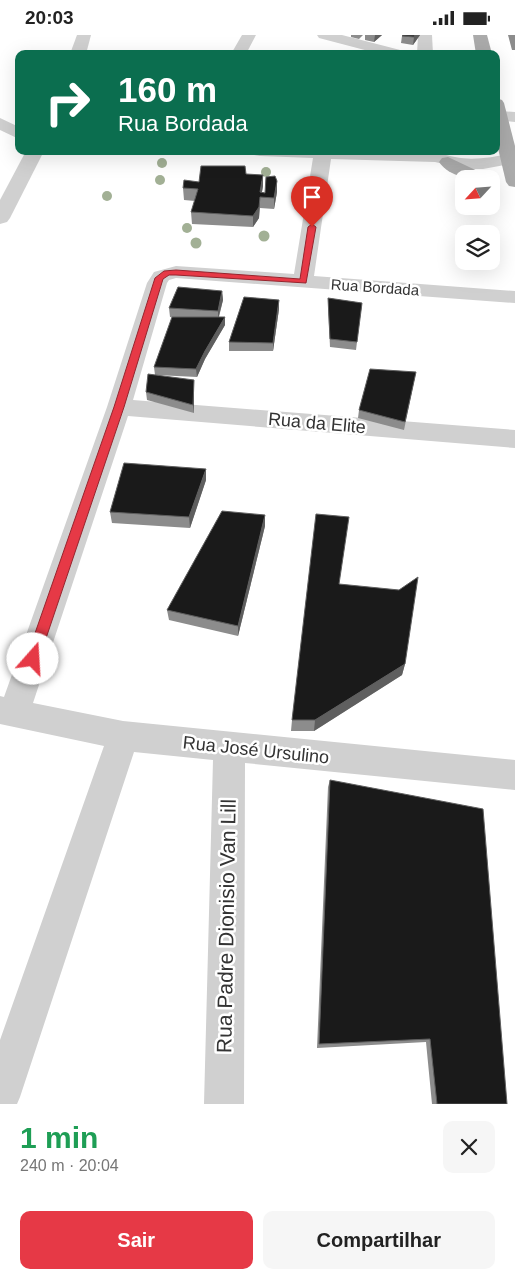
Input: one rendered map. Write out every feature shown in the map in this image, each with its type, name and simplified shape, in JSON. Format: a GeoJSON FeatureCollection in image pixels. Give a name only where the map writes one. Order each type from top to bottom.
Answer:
{"type":"FeatureCollection","features":[{"type":"Feature","properties":{"kind":"main road"},"geometry":{"type":"LineString","coordinates":[[480,35],[483,50]]}},
{"type":"Feature","properties":{"kind":"main road"},"geometry":{"type":"LineString","coordinates":[[502,114],[510,159],[504,189]]}},
{"type":"Feature","properties":{"kind":"main road"},"geometry":{"type":"LineString","coordinates":[[446,156],[467,170]]}},
{"type":"Feature","properties":{"kind":"street"},"geometry":{"type":"LineString","coordinates":[[79,50],[84,35]]}},
{"type":"Feature","properties":{"kind":"street"},"geometry":{"type":"LineString","coordinates":[[324,35],[340,37],[386,50]]}},
{"type":"Feature","properties":{"kind":"street"},"geometry":{"type":"LineString","coordinates":[[425,35],[425,50]]}},
{"type":"Feature","properties":{"kind":"street"},"geometry":{"type":"LineString","coordinates":[[241,50],[253,36]]}},
{"type":"Feature","properties":{"kind":"street"},"geometry":{"type":"LineString","coordinates":[[338,50],[340,37]]}},
{"type":"Feature","properties":{"kind":"street"},"geometry":{"type":"LineString","coordinates":[[0,123],[15,132]]}},
{"type":"Feature","properties":{"kind":"street"},"geometry":{"type":"LineString","coordinates":[[0,218],[33,155]]}},
{"type":"Feature","properties":{"kind":"street"},"geometry":{"type":"LineString","coordinates":[[303,282],[323,155]]}},
{"type":"Feature","properties":{"kind":"street"},"geometry":{"type":"LineString","coordinates":[[415,155],[446,156],[486,165],[510,159]]}},
{"type":"Feature","properties":{"kind":"street","name":"Rua Bordada"},"geometry":{"type":"LineString","coordinates":[[119,407],[159,278],[166,273],[176,272],[515,297]]}},
{"type":"Feature","properties":{"kind":"street"},"geometry":{"type":"LineString","coordinates":[[7,711],[119,407]]}},
{"type":"Feature","properties":{"kind":"street","name":"Rua da Elite"},"geometry":{"type":"LineString","coordinates":[[119,407],[515,439]]}},
{"type":"Feature","properties":{"kind":"street","name":"Rua José Ursulino"},"geometry":{"type":"LineString","coordinates":[[7,711],[124,736],[229,748],[515,775]]}},
{"type":"Feature","properties":{"kind":"street"},"geometry":{"type":"LineString","coordinates":[[0,1097],[124,736]]}},
{"type":"Feature","properties":{"kind":"street","name":"Rua Padre Dionisio Van Lill"},"geometry":{"type":"LineString","coordinates":[[224,1104],[229,748]]}},
{"type":"Feature","properties":{"kind":"building"},"geometry":{"type":"Polygon","coordinates":[[[403,35],[415,35],[414,37],[403,35]]]}},
{"type":"Feature","properties":{"kind":"building"},"geometry":{"type":"Polygon","coordinates":[[[201,166],[245,166],[246,174],[263,175],[260,192],[265,193],[266,177],[275,176],[277,181],[274,198],[260,197],[259,207],[253,216],[191,212],[198,189],[183,188],[184,180],[199,182],[201,166]]]}},
{"type":"Feature","properties":{"kind":"building"},"geometry":{"type":"Polygon","coordinates":[[[178,287],[222,291],[218,311],[169,308],[178,287]]]}},
{"type":"Feature","properties":{"kind":"building"},"geometry":{"type":"Polygon","coordinates":[[[244,297],[279,300],[273,343],[229,342],[244,297]]]}},
{"type":"Feature","properties":{"kind":"building"},"geometry":{"type":"Polygon","coordinates":[[[328,298],[362,303],[357,342],[330,339],[328,298]]]}},
{"type":"Feature","properties":{"kind":"building"},"geometry":{"type":"Polygon","coordinates":[[[172,317],[225,317],[196,369],[154,367],[172,317]]]}},
{"type":"Feature","properties":{"kind":"building"},"geometry":{"type":"Polygon","coordinates":[[[370,369],[416,372],[405,422],[359,410],[370,369]]]}},
{"type":"Feature","properties":{"kind":"building"},"geometry":{"type":"Polygon","coordinates":[[[148,374],[194,380],[193,405],[146,392],[148,374]]]}},
{"type":"Feature","properties":{"kind":"building"},"geometry":{"type":"Polygon","coordinates":[[[124,463],[206,469],[189,517],[110,512],[124,463]]]}},
{"type":"Feature","properties":{"kind":"building"},"geometry":{"type":"Polygon","coordinates":[[[222,511],[265,515],[238,626],[167,610],[222,511]]]}},
{"type":"Feature","properties":{"kind":"building"},"geometry":{"type":"Polygon","coordinates":[[[316,514],[349,517],[339,584],[399,590],[418,577],[405,664],[315,720],[292,720],[316,514]]]}},
{"type":"Feature","properties":{"kind":"building"},"geometry":{"type":"Polygon","coordinates":[[[330,780],[483,809],[507,1104],[437,1104],[430,1039],[319,1044],[330,780]]]}},
{"type":"Feature","properties":{"kind":"route"},"geometry":{"type":"LineString","coordinates":[[33,659],[119,407],[159,278],[166,273],[176,272],[303,282],[312,227]]}}]}
